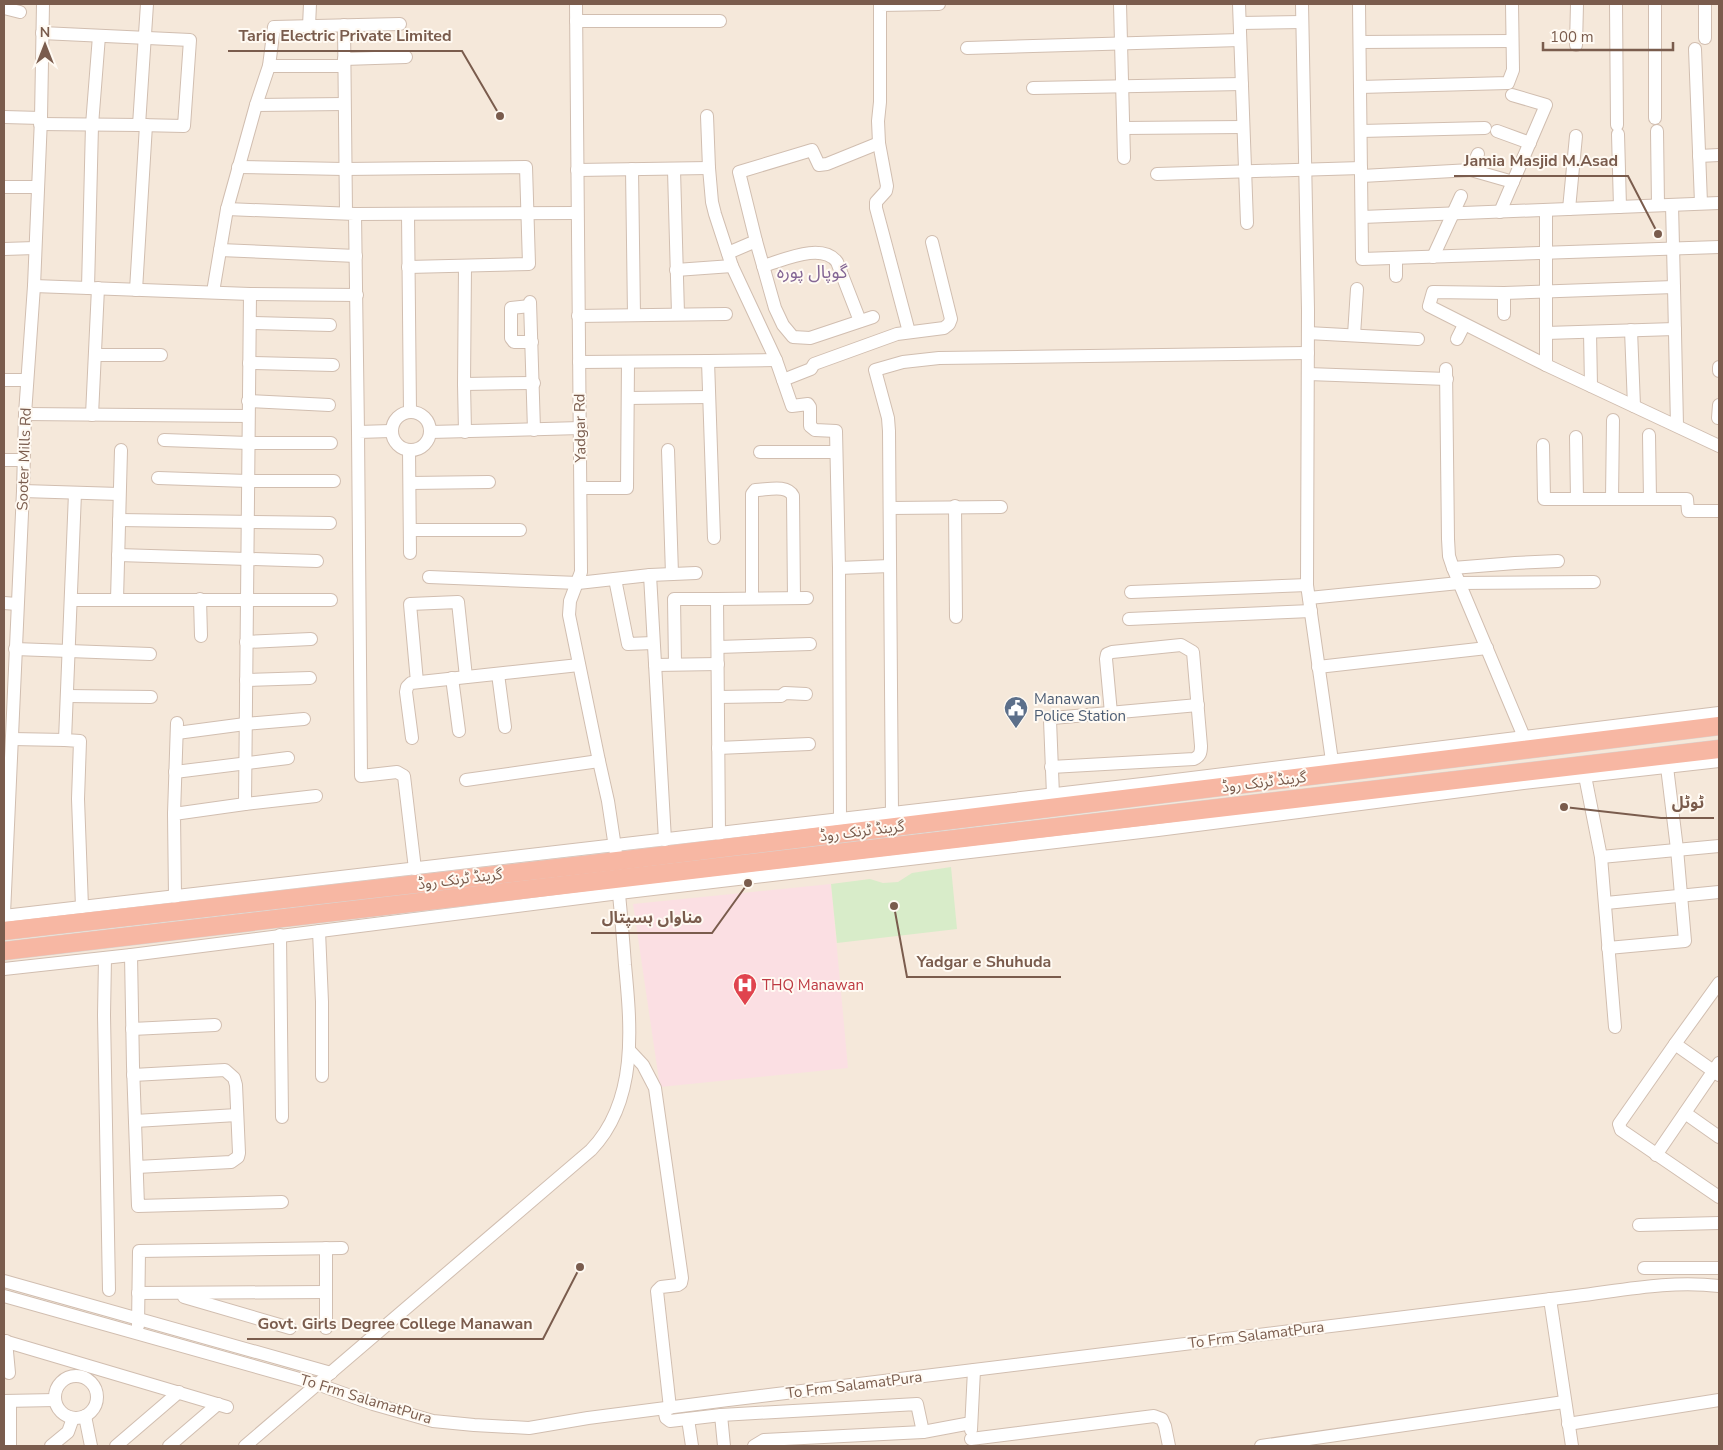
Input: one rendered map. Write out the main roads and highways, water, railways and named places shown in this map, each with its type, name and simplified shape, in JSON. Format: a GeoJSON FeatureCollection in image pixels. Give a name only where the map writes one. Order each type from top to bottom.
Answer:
{"type":"FeatureCollection","features":[{"type":"Feature","properties":{"kind":"highway","name":"گرینڈ ٹرنک روڈ"},"geometry":{"type":"LineString","coordinates":[[4,922],[1719,726]]}},
{"type":"Feature","properties":{"kind":"highway","name":"گرینڈ ٹرنک روڈ"},"geometry":{"type":"LineString","coordinates":[[4,951],[707,876],[889,847],[1030,838],[1531,777],[1579,773],[1719,748]]}},
{"type":"Feature","properties":{"kind":"highway"},"geometry":{"type":"LineString","coordinates":[[889,821],[889,847]]}},
{"type":"Feature","properties":{"kind":"place","name":"Tariq Electric Private Limited"},"geometry":{"type":"Point","coordinates":[500,116]}},
{"type":"Feature","properties":{"kind":"place","name":"Jamia Masjid M.Asad"},"geometry":{"type":"Point","coordinates":[1658,234]}},
{"type":"Feature","properties":{"kind":"place","name":"Manawan Police Station"},"geometry":{"type":"Point","coordinates":[1016,729]}},
{"type":"Feature","properties":{"kind":"place","name":"ٹوٹل"},"geometry":{"type":"Point","coordinates":[1564,807]}},
{"type":"Feature","properties":{"kind":"place","name":"مناواں ہسپتال"},"geometry":{"type":"Point","coordinates":[748,883]}},
{"type":"Feature","properties":{"kind":"place","name":"Yadgar e Shuhuda"},"geometry":{"type":"Point","coordinates":[894,906]}},
{"type":"Feature","properties":{"kind":"place","name":"THQ Manawan"},"geometry":{"type":"Point","coordinates":[745,1006]}},
{"type":"Feature","properties":{"kind":"place","name":"Govt. Girls Degree College Manawan"},"geometry":{"type":"Point","coordinates":[580,1267]}},
{"type":"Feature","properties":{"kind":"district","name":"گوپال پورہ"},"geometry":{"type":"Point","coordinates":[812,272]}}]}
